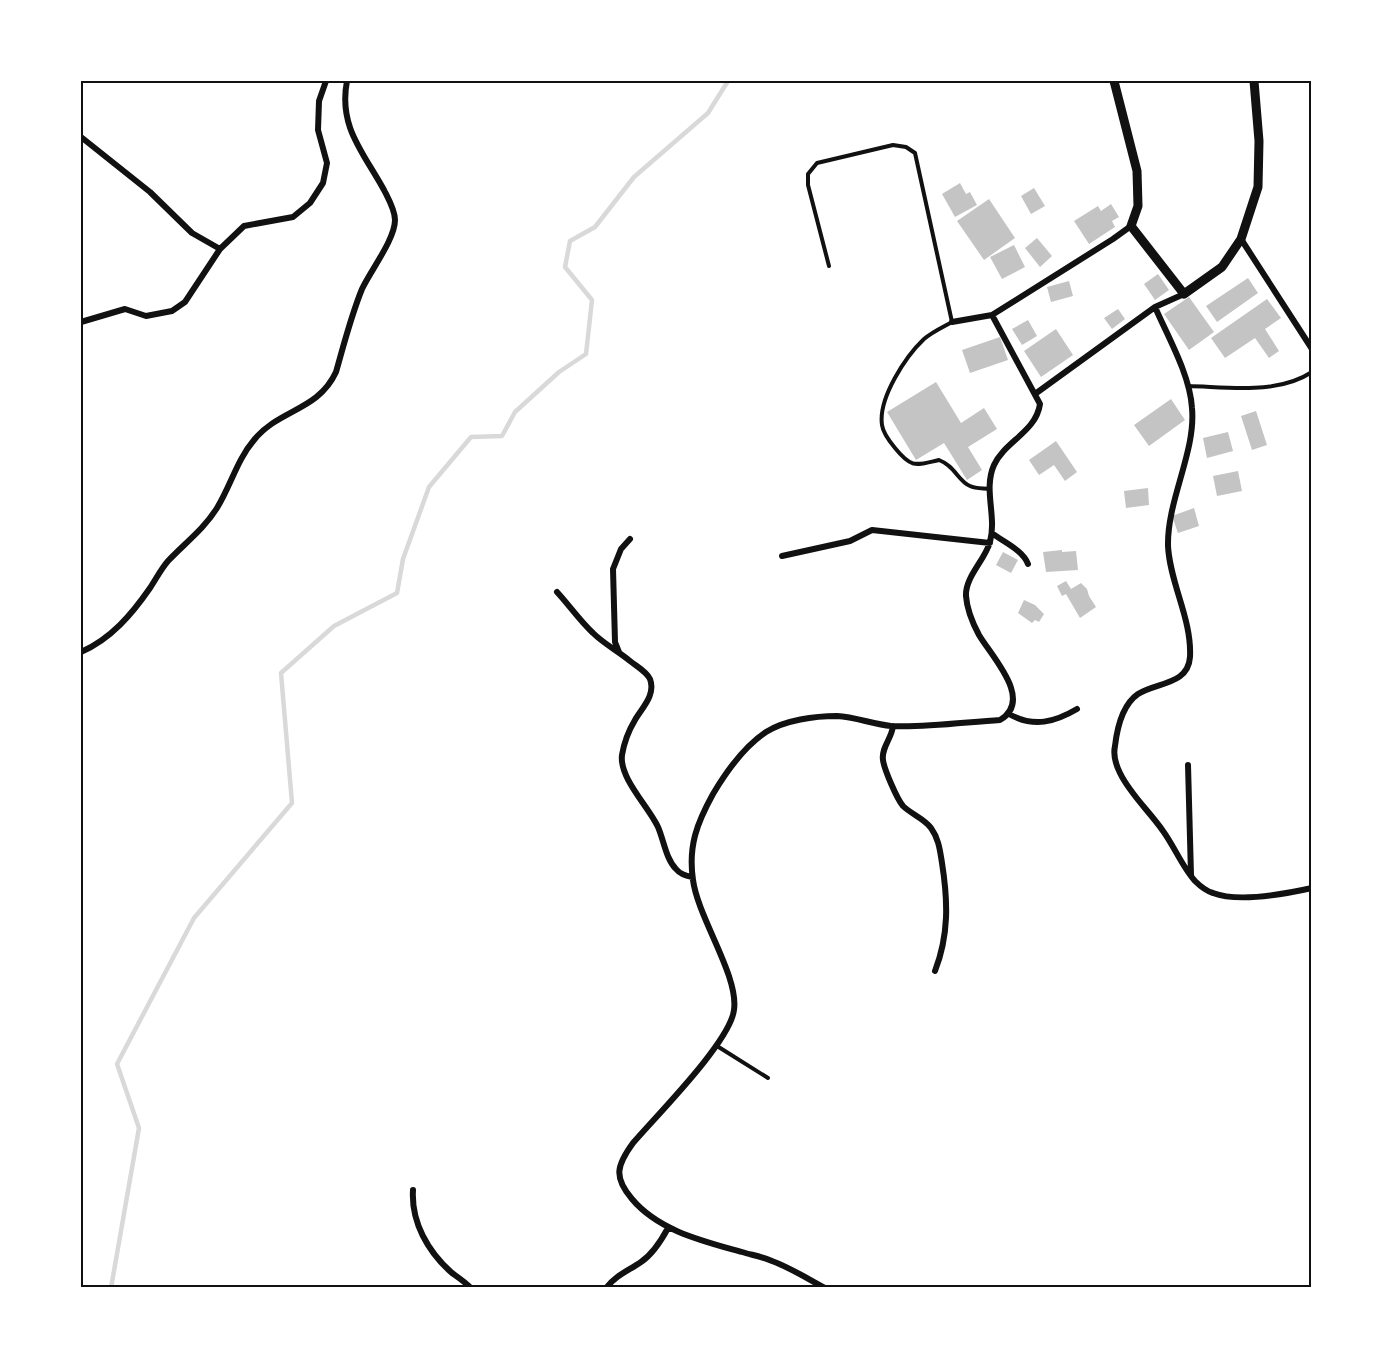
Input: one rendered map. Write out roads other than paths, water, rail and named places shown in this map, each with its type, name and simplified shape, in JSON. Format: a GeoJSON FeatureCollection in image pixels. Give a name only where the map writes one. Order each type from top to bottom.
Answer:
{"type":"FeatureCollection","features":[{"type":"Feature","properties":{"kind":"street"},"geometry":{"type":"LineString","coordinates":[[81,322],[125,309],[146,316],[172,311],[185,302],[220,249],[244,226],[293,217],[310,203],[323,183],[327,163],[318,130],[319,101],[326,81]]}},
{"type":"Feature","properties":{"kind":"street"},"geometry":{"type":"LineString","coordinates":[[81,652],[121,625],[167,562],[208,521],[224,496],[244,453],[260,432],[268,424],[320,396],[332,382],[354,308],[371,271],[389,241],[396,219],[390,200],[364,158],[346,121],[346,81]]}},
{"type":"Feature","properties":{"kind":"street"},"geometry":{"type":"LineString","coordinates":[[952,322],[992,315],[1131,226],[1138,206],[1137,171],[1114,81]]}},
{"type":"Feature","properties":{"kind":"street"},"geometry":{"type":"LineString","coordinates":[[1035,394],[1155,307],[1184,294],[1222,267],[1241,239],[1258,188],[1259,141],[1254,81]]}},
{"type":"Feature","properties":{"kind":"street"},"geometry":{"type":"LineString","coordinates":[[81,136],[150,192],[192,233],[220,249]]}},
{"type":"Feature","properties":{"kind":"street"},"geometry":{"type":"LineString","coordinates":[[1131,226],[1184,294]]}},
{"type":"Feature","properties":{"kind":"street"},"geometry":{"type":"LineString","coordinates":[[1241,239],[1312,349]]}},
{"type":"Feature","properties":{"kind":"street"},"geometry":{"type":"LineString","coordinates":[[1155,307],[1188,386],[1192,420],[1171,515],[1168,546],[1174,580],[1189,632],[1189,663],[1178,678],[1138,694],[1131,701],[1121,717],[1114,749],[1117,765],[1125,782],[1162,829],[1191,876],[1207,891],[1222,896],[1246,897],[1312,888]]}},
{"type":"Feature","properties":{"kind":"street"},"geometry":{"type":"LineString","coordinates":[[825,1288],[772,1260],[713,1244],[669,1228],[637,1206],[624,1190],[619,1173],[621,1160],[717,1046],[730,1024],[734,1008],[733,991],[695,896],[692,877],[692,842],[702,814],[719,785],[743,753],[766,732],[810,718],[838,716],[893,726],[1000,720],[1013,708],[1010,687],[998,662],[980,636],[967,608],[966,592],[990,543],[992,533],[991,475],[996,462],[1034,423],[1040,404],[992,315]]}},
{"type":"Feature","properties":{"kind":"street"},"geometry":{"type":"LineString","coordinates":[[782,556],[850,541],[872,530],[990,543]]}},
{"type":"Feature","properties":{"kind":"street"},"geometry":{"type":"LineString","coordinates":[[992,533],[1026,558],[1028,564]]}},
{"type":"Feature","properties":{"kind":"street"},"geometry":{"type":"LineString","coordinates":[[620,652],[615,642],[613,569],[621,549],[630,539]]}},
{"type":"Feature","properties":{"kind":"street"},"geometry":{"type":"LineString","coordinates":[[557,592],[592,633],[620,652],[648,676],[651,688],[648,700],[634,722],[622,756],[625,773],[659,829],[676,870],[685,876],[692,877]]}},
{"type":"Feature","properties":{"kind":"street"},"geometry":{"type":"LineString","coordinates":[[1009,714],[1020,720],[1037,723],[1053,720],[1077,708]]}},
{"type":"Feature","properties":{"kind":"street"},"geometry":{"type":"LineString","coordinates":[[893,726],[892,735],[882,754],[885,768],[901,805],[930,826],[938,841],[947,896],[947,924],[935,971]]}},
{"type":"Feature","properties":{"kind":"street"},"geometry":{"type":"LineString","coordinates":[[1188,765],[1191,876]]}},
{"type":"Feature","properties":{"kind":"street"},"geometry":{"type":"LineString","coordinates":[[412,1190],[415,1217],[423,1238],[451,1271],[471,1288]]}},
{"type":"Feature","properties":{"kind":"street"},"geometry":{"type":"LineString","coordinates":[[606,1288],[623,1271],[642,1262],[655,1249],[669,1228]]}},
{"type":"Feature","properties":{"kind":"lane"},"geometry":{"type":"LineString","coordinates":[[829,266],[808,185],[808,174],[817,163],[893,145],[906,147],[915,153],[952,322],[926,337],[913,351],[897,375],[886,400],[882,427],[889,441],[903,458],[912,464],[920,465],[939,460],[956,471],[966,485],[972,488],[990,489]]}},
{"type":"Feature","properties":{"kind":"lane"},"geometry":{"type":"LineString","coordinates":[[1188,386],[1247,388],[1288,382],[1312,372]]}},
{"type":"Feature","properties":{"kind":"lane"},"geometry":{"type":"LineString","coordinates":[[717,1046],[768,1078]]}},
{"type":"Feature","properties":{"kind":"waterway"},"geometry":{"type":"LineString","coordinates":[[111,1288],[139,1128],[117,1064],[194,918],[292,803],[281,673],[334,626],[397,593],[403,559],[429,487],[471,437],[502,436],[515,412],[559,372],[586,354],[592,300],[565,267],[570,241],[595,227],[634,177],[708,113],[728,81]]}}]}
